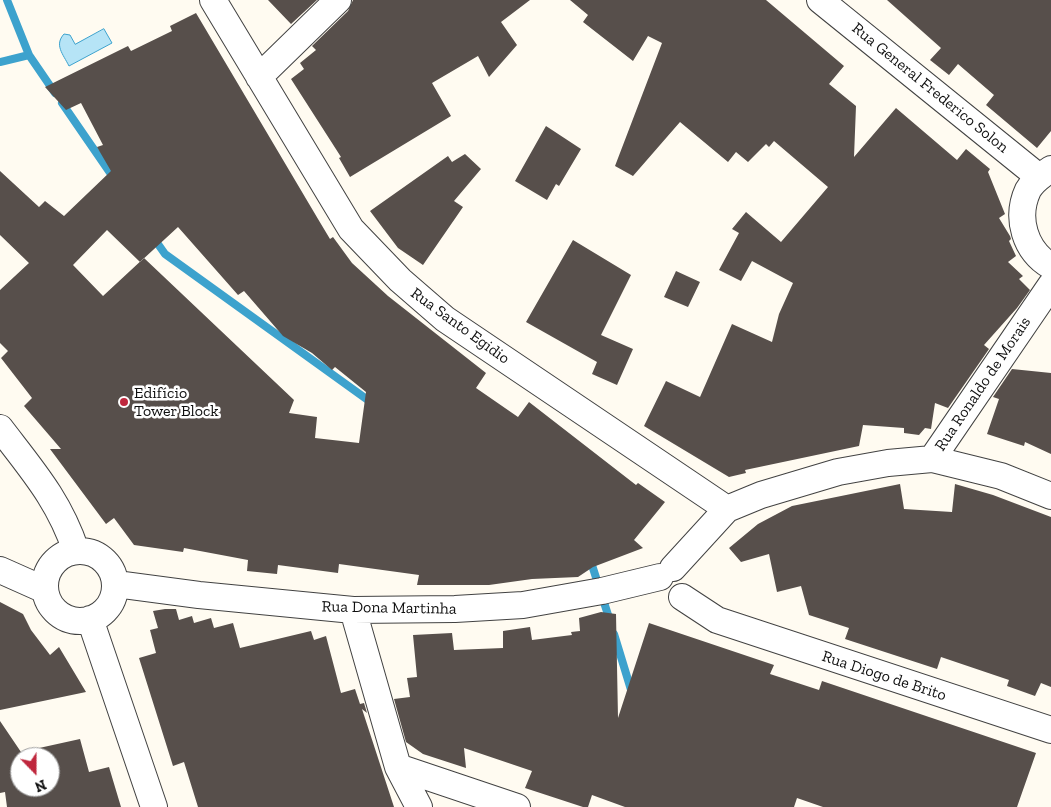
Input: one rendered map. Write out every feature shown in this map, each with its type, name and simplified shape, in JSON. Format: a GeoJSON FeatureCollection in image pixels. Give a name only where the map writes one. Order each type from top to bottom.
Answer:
{"type":"FeatureCollection","features":[{"type":"Feature","properties":{"kind":"street","name":"Rua Santo Egidio"},"geometry":{"type":"LineString","coordinates":[[213,0],[351,228],[400,280],[445,319],[728,509]]}},
{"type":"Feature","properties":{"kind":"street"},"geometry":{"type":"LineString","coordinates":[[259,77],[338,0]]}},
{"type":"Feature","properties":{"kind":"street","name":"Rua General Frederico Solon"},"geometry":{"type":"LineString","coordinates":[[820,0],[1045,173]]}},
{"type":"Feature","properties":{"kind":"street"},"geometry":{"type":"LineString","coordinates":[[1045,173],[1028,190],[1022,208],[1023,228],[1030,247],[1043,262],[1051,266]]}},
{"type":"Feature","properties":{"kind":"street","name":"Rua Ronaldo de Morais"},"geometry":{"type":"LineString","coordinates":[[932,459],[1051,285]]}},
{"type":"Feature","properties":{"kind":"street"},"geometry":{"type":"LineString","coordinates":[[0,428],[51,493],[67,524],[76,551]]}},
{"type":"Feature","properties":{"kind":"street"},"geometry":{"type":"LineString","coordinates":[[676,582],[728,509],[761,494],[838,472],[888,463],[932,459],[1001,476],[1051,496]]}},
{"type":"Feature","properties":{"kind":"street"},"geometry":{"type":"LineString","coordinates":[[76,551],[90,552],[103,559],[112,570],[116,584],[110,606],[101,614],[90,619],[75,620],[61,615],[53,608],[45,590],[45,579],[56,560],[76,551]]}},
{"type":"Feature","properties":{"kind":"street"},"geometry":{"type":"LineString","coordinates":[[0,570],[45,590]]}},
{"type":"Feature","properties":{"kind":"street","name":"Rua Dona Martinha"},"geometry":{"type":"LineString","coordinates":[[116,584],[199,595],[353,610],[455,609],[523,605],[602,591],[676,582]]}},
{"type":"Feature","properties":{"kind":"street","name":"Rua Diogo de Brito"},"geometry":{"type":"LineString","coordinates":[[676,582],[717,620],[1051,730]]}},
{"type":"Feature","properties":{"kind":"street"},"geometry":{"type":"LineString","coordinates":[[353,610],[398,767],[419,807]]}},
{"type":"Feature","properties":{"kind":"street"},"geometry":{"type":"LineString","coordinates":[[90,619],[154,807]]}},
{"type":"Feature","properties":{"kind":"street"},"geometry":{"type":"LineString","coordinates":[[398,767],[517,807]]}},
{"type":"Feature","properties":{"kind":"water"},"geometry":{"type":"Polygon","coordinates":[[[104,29],[112,43],[69,66],[60,46],[61,38],[64,34],[70,35],[75,44],[104,29]]]}},
{"type":"Feature","properties":{"kind":"building"},"geometry":{"type":"Polygon","coordinates":[[[268,0],[317,0],[291,24],[268,0]]]}},
{"type":"Feature","properties":{"kind":"building"},"geometry":{"type":"Polygon","coordinates":[[[353,0],[530,0],[501,22],[517,45],[489,77],[478,56],[432,83],[451,116],[350,177],[339,158],[341,157],[291,79],[304,69],[300,63],[316,50],[312,46],[348,11],[353,0]]]}},
{"type":"Feature","properties":{"kind":"building"},"geometry":{"type":"Polygon","coordinates":[[[570,0],[766,0],[844,66],[829,84],[856,106],[854,157],[896,108],[957,160],[966,149],[990,169],[988,172],[1005,214],[999,218],[1010,236],[1011,239],[1009,241],[1016,256],[1008,262],[1023,276],[1019,279],[1030,290],[1017,308],[984,345],[989,349],[948,408],[935,403],[931,429],[925,428],[919,435],[904,433],[904,428],[863,425],[859,446],[745,470],[746,473],[729,477],[644,426],[666,381],[700,397],[732,324],[772,342],[779,314],[793,283],[752,261],[741,281],[719,270],[739,233],[732,229],[746,212],[781,242],[828,187],[774,141],[769,147],[766,144],[748,162],[736,152],[728,162],[680,122],[633,176],[615,166],[662,43],[648,36],[633,61],[583,22],[588,15],[570,0]]]}},
{"type":"Feature","properties":{"kind":"building"},"geometry":{"type":"Polygon","coordinates":[[[887,0],[1051,0],[1051,131],[1037,148],[986,105],[994,95],[958,64],[949,75],[930,60],[941,48],[887,0]]]}},
{"type":"Feature","properties":{"kind":"building"},"geometry":{"type":"Polygon","coordinates":[[[196,13],[330,239],[333,237],[352,263],[388,296],[486,373],[476,388],[518,417],[529,402],[636,485],[638,483],[665,502],[634,540],[643,548],[593,567],[578,577],[532,579],[489,585],[417,585],[419,575],[339,564],[338,573],[278,565],[277,574],[247,571],[248,560],[184,548],[183,552],[134,545],[114,518],[106,524],[50,449],[61,449],[24,406],[32,398],[1,358],[8,351],[0,343],[0,290],[29,263],[0,235],[0,171],[39,207],[45,201],[64,216],[111,171],[97,147],[103,145],[81,103],[66,110],[45,87],[128,46],[131,51],[172,31],[170,26],[196,13]],[[178,227],[144,258],[294,400],[289,413],[317,417],[315,438],[359,443],[366,392],[335,367],[332,370],[312,353],[283,336],[244,291],[238,295],[178,227]],[[107,230],[73,265],[103,296],[140,262],[107,230]]]}},
{"type":"Feature","properties":{"kind":"building"},"geometry":{"type":"Polygon","coordinates":[[[546,126],[581,149],[559,186],[556,184],[547,200],[515,181],[546,126]]]}},
{"type":"Feature","properties":{"kind":"building"},"geometry":{"type":"Polygon","coordinates":[[[465,154],[481,169],[454,201],[463,207],[423,265],[398,248],[370,211],[448,156],[452,162],[465,154]]]}},
{"type":"Feature","properties":{"kind":"building"},"geometry":{"type":"Polygon","coordinates":[[[573,240],[631,275],[601,335],[633,349],[617,385],[592,374],[597,362],[526,322],[573,240]]]}},
{"type":"Feature","properties":{"kind":"building"},"geometry":{"type":"Polygon","coordinates":[[[676,271],[700,282],[688,307],[664,297],[676,271]]]}},
{"type":"Feature","properties":{"kind":"building"},"geometry":{"type":"Polygon","coordinates":[[[1012,369],[1051,373],[1051,454],[1025,442],[1024,446],[987,434],[999,399],[993,397],[1012,369]]]}},
{"type":"Feature","properties":{"kind":"building"},"geometry":{"type":"Polygon","coordinates":[[[900,484],[904,509],[952,512],[955,484],[993,495],[1051,517],[1051,687],[1041,683],[1035,696],[1007,686],[1009,680],[941,657],[937,669],[845,639],[849,628],[809,615],[801,586],[777,592],[769,554],[741,562],[729,548],[758,524],[792,506],[900,484]]]}},
{"type":"Feature","properties":{"kind":"building"},"geometry":{"type":"Polygon","coordinates":[[[0,602],[23,614],[31,630],[50,655],[59,647],[86,692],[0,710],[0,602]]]}},
{"type":"Feature","properties":{"kind":"building"},"geometry":{"type":"Polygon","coordinates":[[[176,609],[179,620],[192,616],[194,623],[211,618],[214,628],[233,623],[240,648],[311,631],[314,640],[326,636],[341,693],[355,689],[360,704],[364,703],[367,713],[362,709],[394,807],[198,807],[184,762],[173,766],[139,658],[156,653],[150,630],[158,628],[153,611],[176,609]]]}},
{"type":"Feature","properties":{"kind":"building"},"geometry":{"type":"Polygon","coordinates":[[[601,612],[616,614],[618,718],[649,623],[774,665],[770,674],[819,690],[822,681],[1036,753],[1017,807],[823,807],[797,798],[794,807],[625,807],[592,795],[588,807],[583,807],[525,788],[532,771],[464,748],[466,768],[423,754],[406,742],[394,699],[410,697],[407,678],[417,677],[413,635],[452,633],[454,650],[503,648],[503,631],[530,627],[532,640],[572,635],[571,632],[580,631],[579,618],[601,612]]]}},
{"type":"Feature","properties":{"kind":"building"},"geometry":{"type":"Polygon","coordinates":[[[0,721],[18,747],[10,747],[10,797],[60,797],[60,747],[44,747],[80,739],[89,772],[109,767],[121,807],[7,807],[5,792],[0,793],[0,721]]]}},
{"type":"Feature","properties":{"kind":"waterway"},"geometry":{"type":"LineString","coordinates":[[7,0],[29,55],[55,93]]}},
{"type":"Feature","properties":{"kind":"waterway"},"geometry":{"type":"LineString","coordinates":[[0,62],[29,55]]}},
{"type":"Feature","properties":{"kind":"waterway"},"geometry":{"type":"LineString","coordinates":[[62,103],[115,180]]}},
{"type":"Feature","properties":{"kind":"waterway"},"geometry":{"type":"LineString","coordinates":[[153,237],[165,254],[372,403]]}},
{"type":"Feature","properties":{"kind":"waterway"},"geometry":{"type":"LineString","coordinates":[[588,559],[591,562],[610,621]]}},
{"type":"Feature","properties":{"kind":"waterway"},"geometry":{"type":"LineString","coordinates":[[614,634],[632,693]]}},
{"type":"Feature","properties":{"kind":"place","name":"Edifício Tower Block"},"geometry":{"type":"Point","coordinates":[124,402]}}]}
